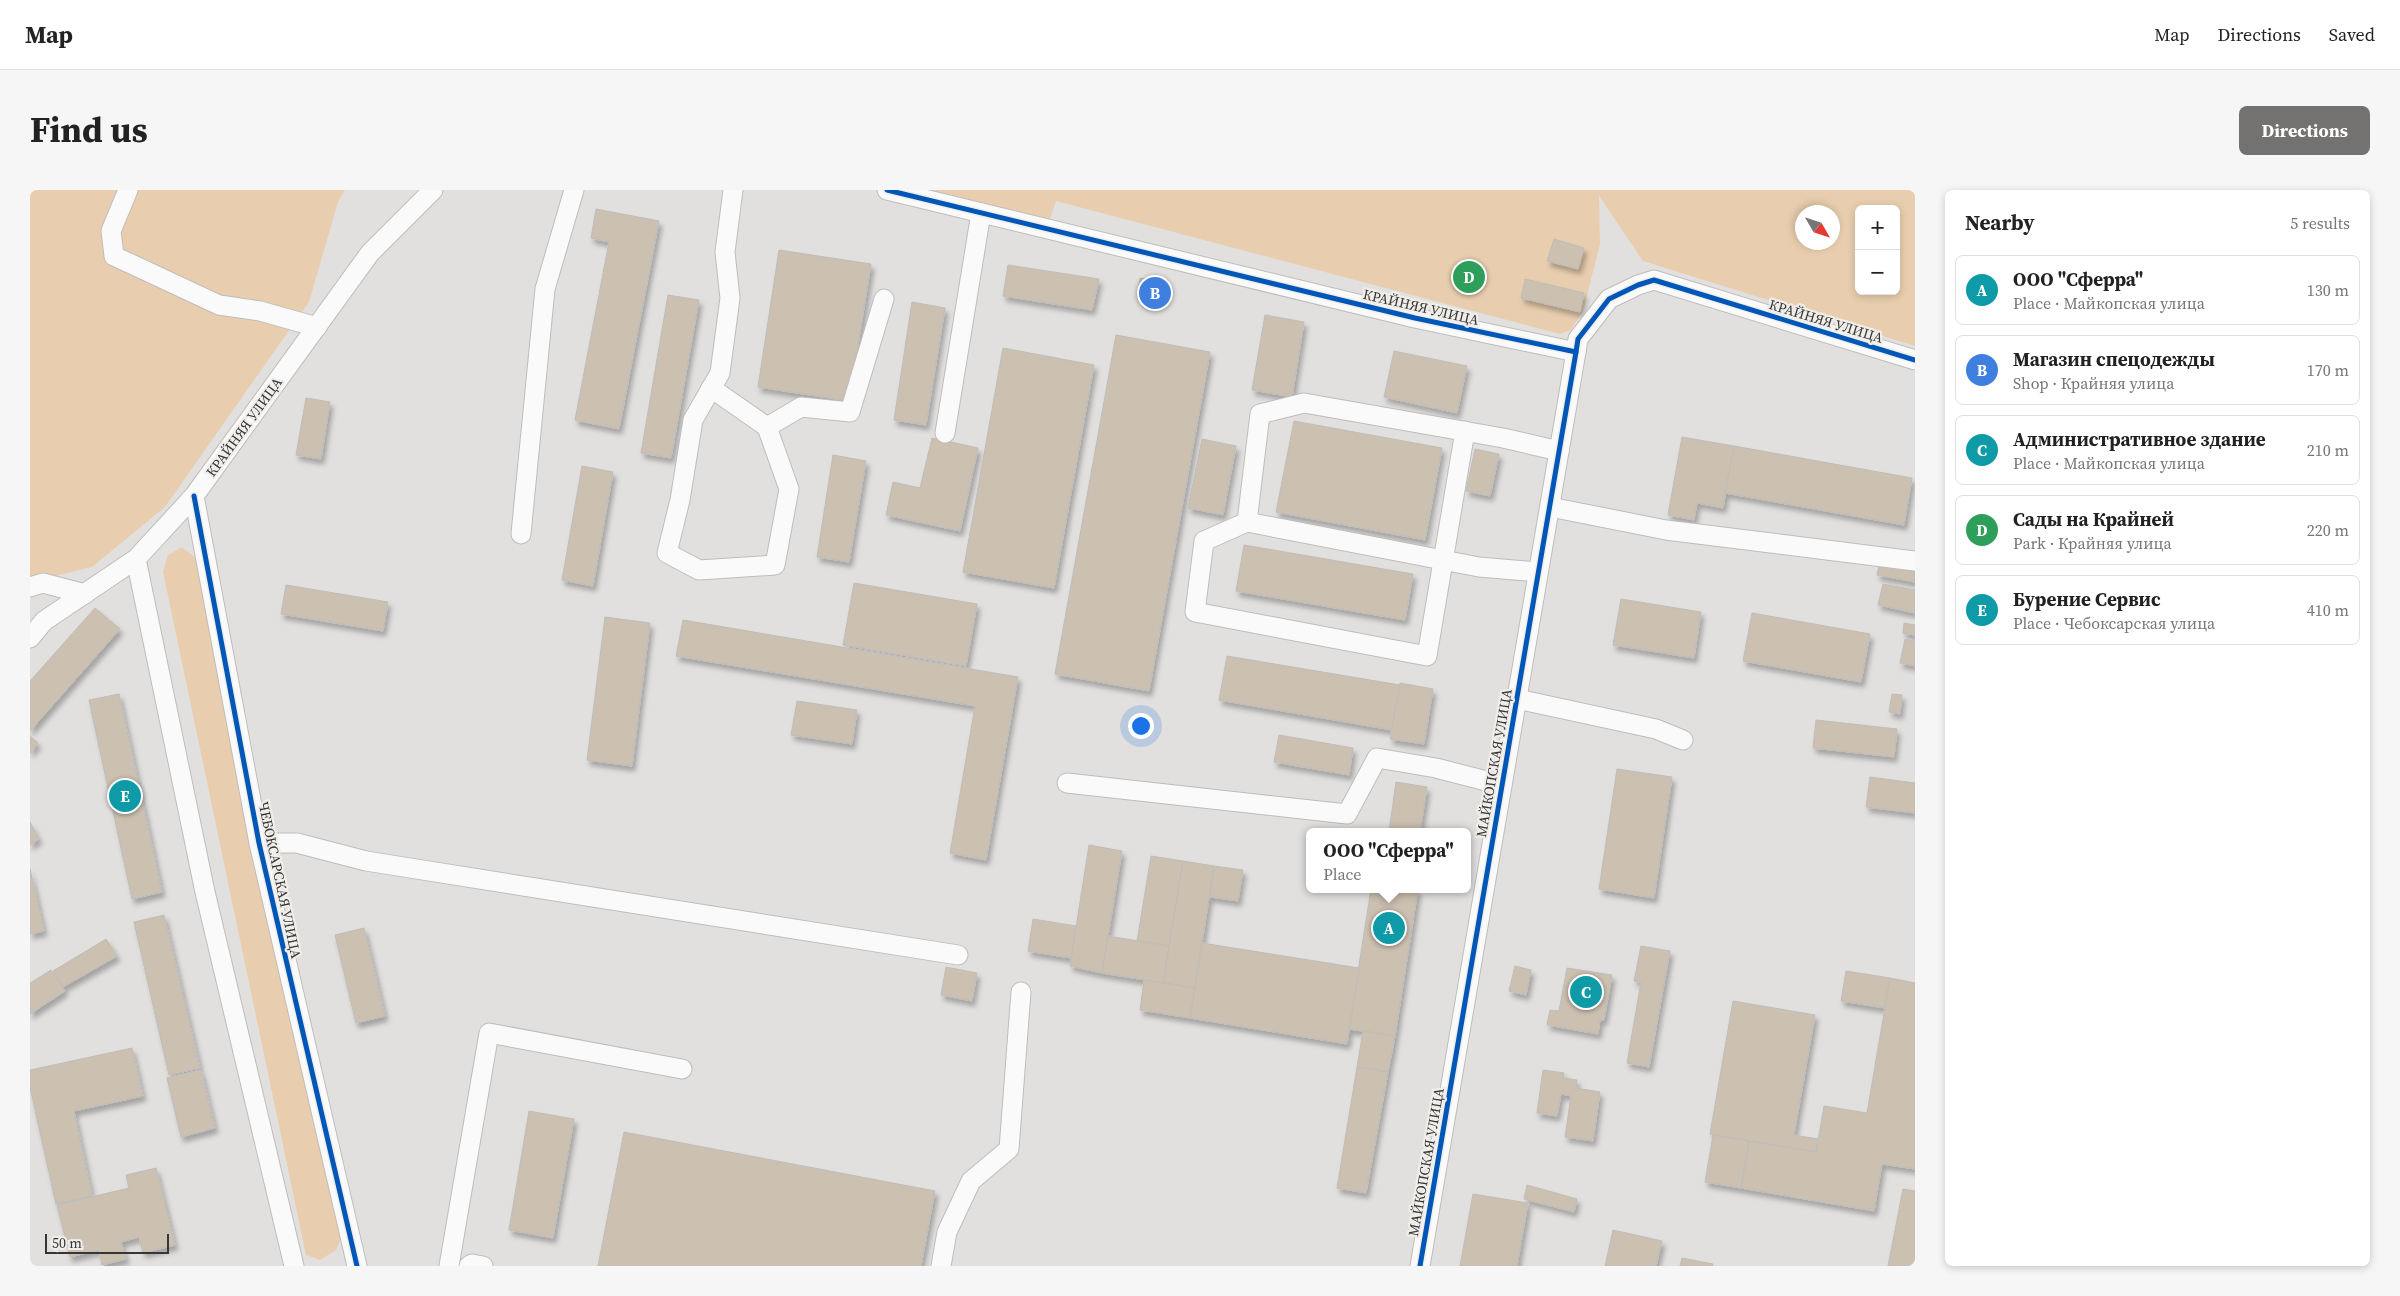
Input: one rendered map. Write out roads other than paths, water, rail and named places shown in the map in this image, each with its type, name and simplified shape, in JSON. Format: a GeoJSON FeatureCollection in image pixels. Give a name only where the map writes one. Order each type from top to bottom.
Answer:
{"type":"FeatureCollection","features":[{"type":"Feature","properties":{"kind":"street"},"geometry":{"type":"LineString","coordinates":[[128,190],[111,231],[114,256],[219,305],[260,311],[316,327]]}},
{"type":"Feature","properties":{"kind":"street","name":"КРАЙНЯЯ УЛИЦА"},"geometry":{"type":"LineString","coordinates":[[30,638],[44,621],[136,560],[194,496],[370,253],[433,190]]}},
{"type":"Feature","properties":{"kind":"street"},"geometry":{"type":"LineString","coordinates":[[521,534],[546,289],[574,190]]}},
{"type":"Feature","properties":{"kind":"street"},"geometry":{"type":"LineString","coordinates":[[711,388],[767,427],[789,490],[775,565],[699,570],[666,552],[680,500],[693,420],[711,388],[720,373],[730,298],[725,252],[732,190]]}},
{"type":"Feature","properties":{"kind":"street","name":"КРАЙНЯЯ УЛИЦА"},"geometry":{"type":"LineString","coordinates":[[888,190],[923,194],[981,213],[1415,318],[1576,352],[1578,339],[1609,299],[1638,284],[1654,280],[1915,360]]}},
{"type":"Feature","properties":{"kind":"street"},"geometry":{"type":"LineString","coordinates":[[945,433],[981,213]]}},
{"type":"Feature","properties":{"kind":"street"},"geometry":{"type":"LineString","coordinates":[[767,427],[801,408],[850,412],[884,299]]}},
{"type":"Feature","properties":{"kind":"street","name":"МАЙКОПСКАЯ УЛИЦА"},"geometry":{"type":"LineString","coordinates":[[1420,1266],[1576,352]]}},
{"type":"Feature","properties":{"kind":"street"},"geometry":{"type":"LineString","coordinates":[[1247,522],[1260,414],[1304,403],[1465,431],[1559,451]]}},
{"type":"Feature","properties":{"kind":"street"},"geometry":{"type":"LineString","coordinates":[[1465,431],[1442,560],[1427,656],[1195,612],[1204,541],[1247,522],[1442,560],[1479,567],[1538,572]]}},
{"type":"Feature","properties":{"kind":"street","name":"ЧЕБОКСАРСКАЯ УЛИЦА"},"geometry":{"type":"LineString","coordinates":[[194,496],[259,843],[357,1266]]}},
{"type":"Feature","properties":{"kind":"street"},"geometry":{"type":"LineString","coordinates":[[1550,506],[1666,530],[1915,561]]}},
{"type":"Feature","properties":{"kind":"street"},"geometry":{"type":"LineString","coordinates":[[136,560],[204,892],[294,1266]]}},
{"type":"Feature","properties":{"kind":"street"},"geometry":{"type":"LineString","coordinates":[[30,587],[43,583],[85,594]]}},
{"type":"Feature","properties":{"kind":"street"},"geometry":{"type":"LineString","coordinates":[[1517,699],[1656,729],[1683,740]]}},
{"type":"Feature","properties":{"kind":"street"},"geometry":{"type":"LineString","coordinates":[[1067,783],[1347,814],[1377,758],[1436,768],[1502,785]]}},
{"type":"Feature","properties":{"kind":"street"},"geometry":{"type":"LineString","coordinates":[[259,843],[297,843],[366,861],[958,956]]}},
{"type":"Feature","properties":{"kind":"street"},"geometry":{"type":"LineString","coordinates":[[941,1266],[947,1232],[971,1181],[1009,1149],[1021,992]]}},
{"type":"Feature","properties":{"kind":"street"},"geometry":{"type":"LineString","coordinates":[[449,1266],[489,1033],[682,1069]]}},
{"type":"Feature","properties":{"kind":"street"},"geometry":{"type":"LineString","coordinates":[[469,1266],[472,1264],[483,1266]]}},
{"type":"Feature","properties":{"kind":"place","name":"Сады на Крайней"},"geometry":{"type":"Point","coordinates":[1469,277]}},
{"type":"Feature","properties":{"kind":"place","name":"Магазин спецодежды"},"geometry":{"type":"Point","coordinates":[1155,293]}},
{"type":"Feature","properties":{"kind":"place","name":"Бурение Сервис"},"geometry":{"type":"Point","coordinates":[125,796]}},
{"type":"Feature","properties":{"kind":"place","name":"ООО \"Сферра\""},"geometry":{"type":"Point","coordinates":[1389,928]}},
{"type":"Feature","properties":{"kind":"place","name":"Административное здание"},"geometry":{"type":"Point","coordinates":[1586,992]}}]}
